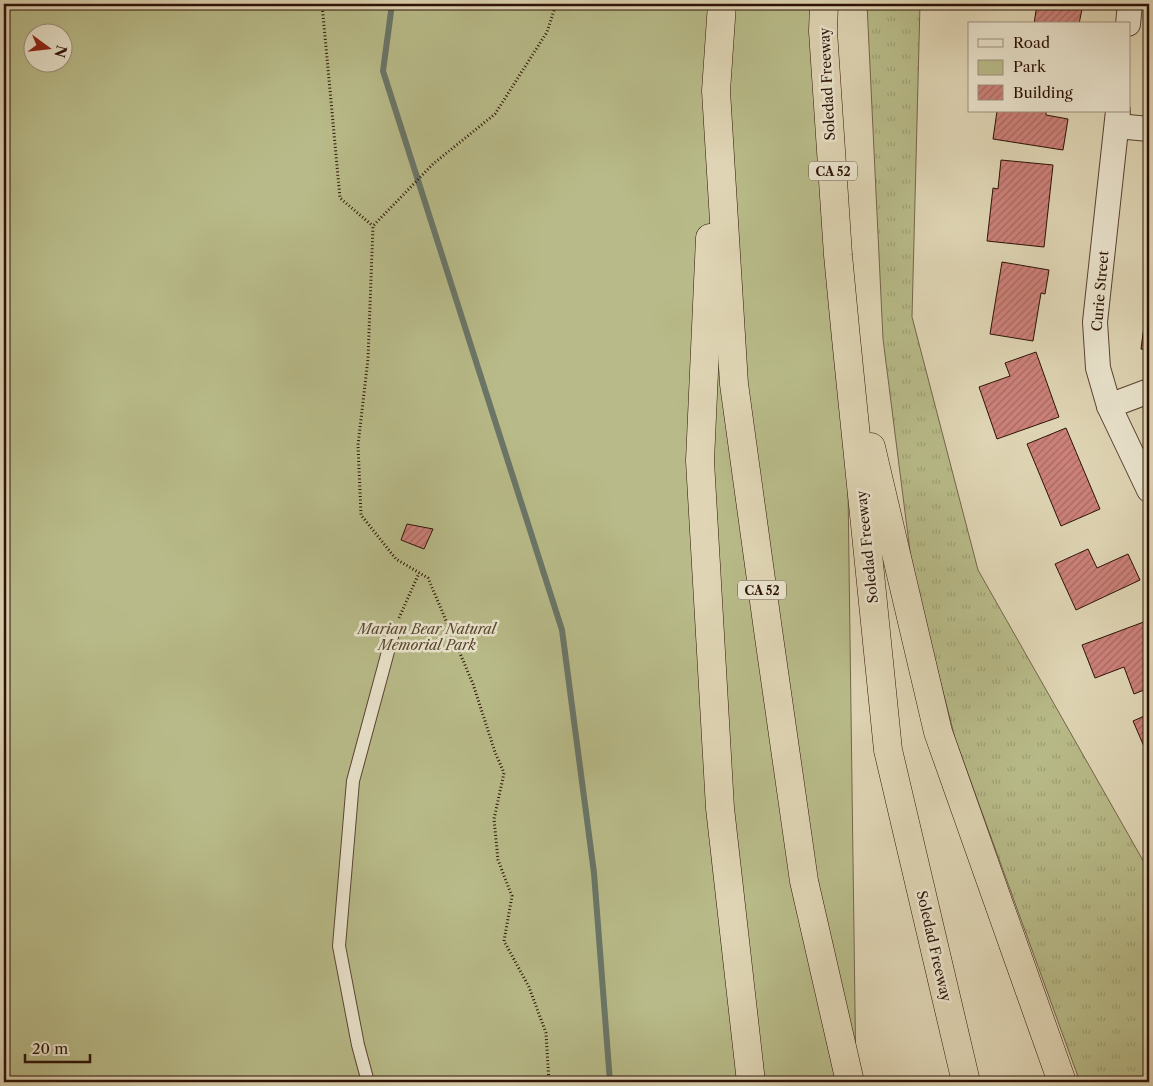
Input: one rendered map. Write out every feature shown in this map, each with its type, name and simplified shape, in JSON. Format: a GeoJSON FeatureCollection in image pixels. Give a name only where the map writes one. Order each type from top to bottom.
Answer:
{"type":"FeatureCollection","features":[{"type":"Feature","properties":{"kind":"highway","name":"CA 52"},"geometry":{"type":"LineString","coordinates":[[722,4],[716,91],[734,384],[804,881],[850,1082]]}},
{"type":"Feature","properties":{"kind":"highway","name":"Soledad Freeway"},"geometry":{"type":"LineString","coordinates":[[824,4],[823,31],[838,245],[888,750],[966,1082]]}},
{"type":"Feature","properties":{"kind":"highway"},"geometry":{"type":"LineString","coordinates":[[716,91],[700,461],[720,808],[751,1082]]}},
{"type":"Feature","properties":{"kind":"highway"},"geometry":{"type":"LineString","coordinates":[[846,338],[938,732],[1062,1082]]}},
{"type":"Feature","properties":{"kind":"street"},"geometry":{"type":"LineString","coordinates":[[1128,22],[1130,4]]}},
{"type":"Feature","properties":{"kind":"street"},"geometry":{"type":"LineString","coordinates":[[1117,119],[1149,129]]}},
{"type":"Feature","properties":{"kind":"street","name":"Curie Street"},"geometry":{"type":"LineString","coordinates":[[1117,119],[1095,322],[1098,368],[1109,406],[1149,490]]}},
{"type":"Feature","properties":{"kind":"street"},"geometry":{"type":"LineString","coordinates":[[1109,406],[1149,392]]}},
{"type":"Feature","properties":{"kind":"lane"},"geometry":{"type":"LineString","coordinates":[[368,1082],[358,1045],[339,946],[353,781],[393,633]]}},
{"type":"Feature","properties":{"kind":"path"},"geometry":{"type":"LineString","coordinates":[[322,4],[340,198],[373,226]]}},
{"type":"Feature","properties":{"kind":"path"},"geometry":{"type":"LineString","coordinates":[[549,1082],[546,1033],[529,987],[504,941],[512,896],[498,860],[494,819],[504,773],[495,752],[473,684],[428,578],[396,560],[361,515],[358,445],[368,359],[373,226],[429,168],[495,114],[547,32],[556,4]]}},
{"type":"Feature","properties":{"kind":"path"},"geometry":{"type":"LineString","coordinates":[[393,633],[419,573]]}},
{"type":"Feature","properties":{"kind":"green space","name":"Marian Bear Natural Memorial Park"},"geometry":{"type":"Polygon","coordinates":[[[4,4],[834,4],[846,339],[856,1082],[4,1082],[4,4]]]}},
{"type":"Feature","properties":{"kind":"green space"},"geometry":{"type":"Polygon","coordinates":[[[867,4],[920,4],[912,317],[978,570],[1149,871],[1149,1082],[1080,1082],[955,738],[913,575],[883,339],[867,4]]]}},
{"type":"Feature","properties":{"kind":"building"},"geometry":{"type":"Polygon","coordinates":[[[1037,4],[1083,4],[1079,22],[1034,22],[1037,4]]]}},
{"type":"Feature","properties":{"kind":"building"},"geometry":{"type":"Polygon","coordinates":[[[997,112],[1046,112],[1046,115],[1068,119],[1063,150],[993,139],[997,112]]]}},
{"type":"Feature","properties":{"kind":"building"},"geometry":{"type":"Polygon","coordinates":[[[1001,160],[1053,165],[1044,247],[987,241],[993,188],[998,189],[1001,160]]]}},
{"type":"Feature","properties":{"kind":"building"},"geometry":{"type":"Polygon","coordinates":[[[1002,262],[1049,270],[1045,294],[1041,293],[1033,341],[990,334],[1002,262]]]}},
{"type":"Feature","properties":{"kind":"building"},"geometry":{"type":"Polygon","coordinates":[[[1144,326],[1149,327],[1149,350],[1141,349],[1144,326]]]}},
{"type":"Feature","properties":{"kind":"building"},"geometry":{"type":"Polygon","coordinates":[[[1036,352],[1059,417],[997,439],[979,387],[1010,376],[1005,363],[1036,352]]]}},
{"type":"Feature","properties":{"kind":"building"},"geometry":{"type":"Polygon","coordinates":[[[1066,428],[1100,509],[1061,526],[1027,444],[1066,428]]]}},
{"type":"Feature","properties":{"kind":"building"},"geometry":{"type":"Polygon","coordinates":[[[407,524],[433,529],[424,549],[401,540],[407,524]]]}},
{"type":"Feature","properties":{"kind":"building"},"geometry":{"type":"Polygon","coordinates":[[[1088,549],[1097,568],[1128,554],[1140,580],[1076,610],[1055,564],[1088,549]]]}},
{"type":"Feature","properties":{"kind":"building"},"geometry":{"type":"Polygon","coordinates":[[[1149,620],[1149,688],[1134,694],[1124,667],[1095,678],[1082,645],[1149,620]]]}},
{"type":"Feature","properties":{"kind":"building"},"geometry":{"type":"Polygon","coordinates":[[[1149,714],[1149,758],[1133,721],[1149,714]]]}},
{"type":"Feature","properties":{"kind":"waterway"},"geometry":{"type":"LineString","coordinates":[[392,4],[383,71],[562,630],[594,873],[610,1082]]}}]}
